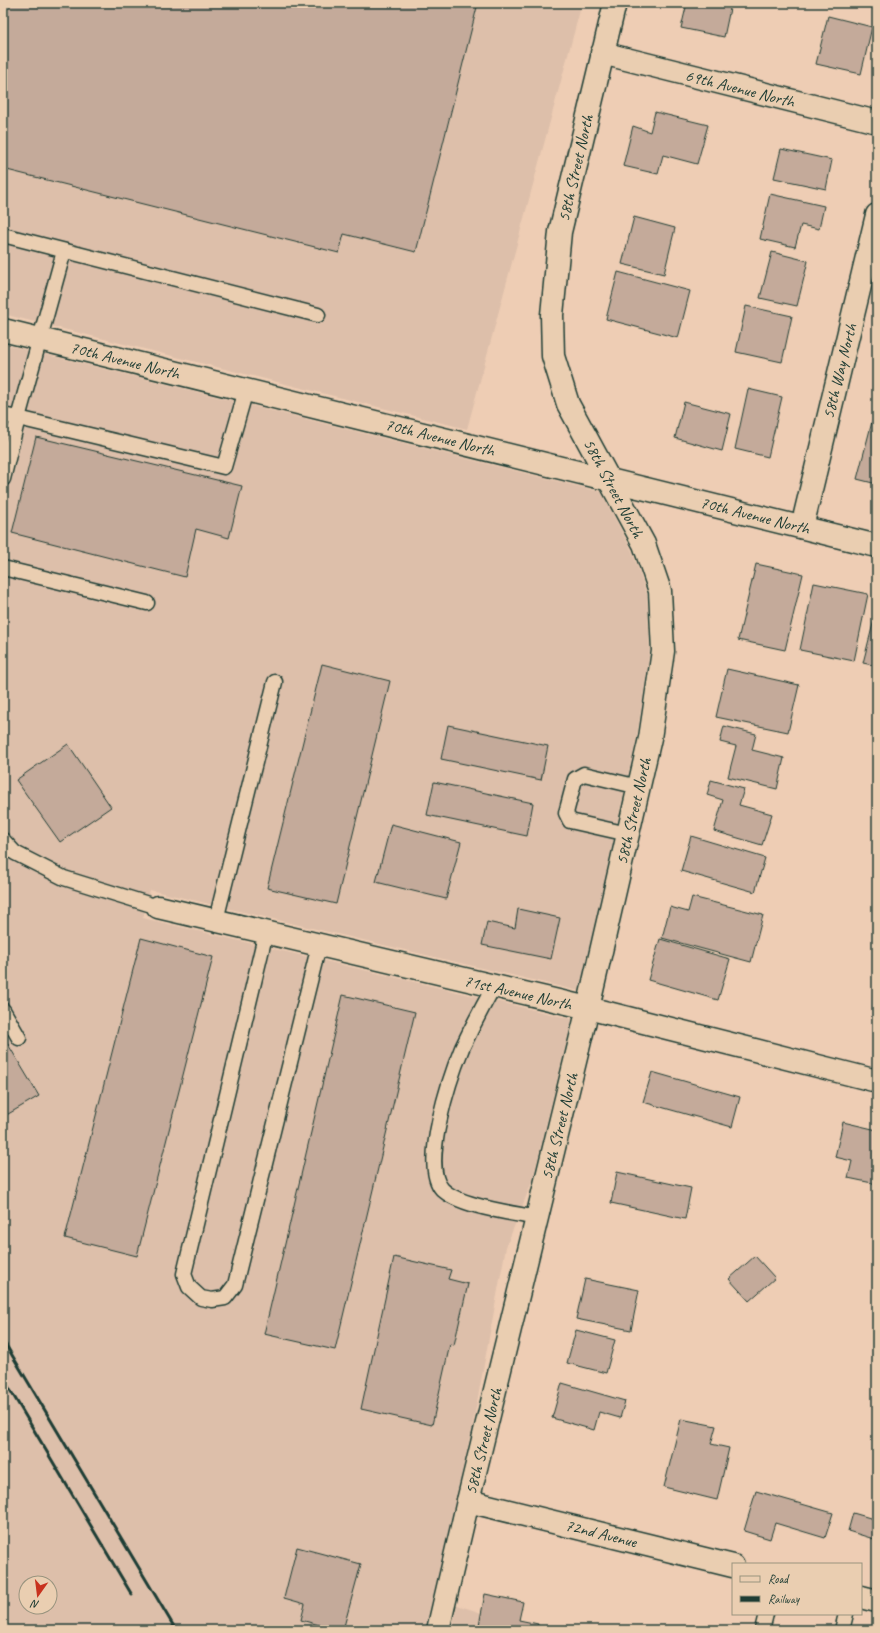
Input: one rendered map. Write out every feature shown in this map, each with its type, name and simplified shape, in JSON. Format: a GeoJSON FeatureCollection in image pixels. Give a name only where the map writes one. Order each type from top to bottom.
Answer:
{"type":"FeatureCollection","features":[{"type":"Feature","properties":{"kind":"street","name":"58th Street North"},"geometry":{"type":"LineString","coordinates":[[438,1630],[588,1008],[650,738],[664,651],[660,591],[644,544],[568,404],[553,356],[552,315],[560,232],[615,3]]}},
{"type":"Feature","properties":{"kind":"street","name":"69th Avenue North"},"geometry":{"type":"LineString","coordinates":[[602,53],[877,122]]}},
{"type":"Feature","properties":{"kind":"street","name":"58th Way North"},"geometry":{"type":"LineString","coordinates":[[802,527],[877,215]]}},
{"type":"Feature","properties":{"kind":"street","name":"70th Avenue North"},"geometry":{"type":"LineString","coordinates":[[3,330],[877,546]]}},
{"type":"Feature","properties":{"kind":"street","name":"71st Avenue North"},"geometry":{"type":"LineString","coordinates":[[158,907],[588,1008],[877,1081]]}},
{"type":"Feature","properties":{"kind":"street","name":"72nd Avenue"},"geometry":{"type":"LineString","coordinates":[[468,1501],[732,1566]]}},
{"type":"Feature","properties":{"kind":"street"},"geometry":{"type":"LineString","coordinates":[[862,1598],[877,1601]]}},
{"type":"Feature","properties":{"kind":"lane"},"geometry":{"type":"LineString","coordinates":[[3,235],[318,315]]}},
{"type":"Feature","properties":{"kind":"lane"},"geometry":{"type":"LineString","coordinates":[[3,479],[18,418],[64,251]]}},
{"type":"Feature","properties":{"kind":"lane"},"geometry":{"type":"LineString","coordinates":[[3,415],[224,467],[246,390]]}},
{"type":"Feature","properties":{"kind":"lane"},"geometry":{"type":"LineString","coordinates":[[3,568],[147,603]]}},
{"type":"Feature","properties":{"kind":"lane"},"geometry":{"type":"LineString","coordinates":[[216,920],[275,682]]}},
{"type":"Feature","properties":{"kind":"lane"},"geometry":{"type":"LineString","coordinates":[[628,834],[570,821],[566,814],[575,779],[584,774],[639,787]]}},
{"type":"Feature","properties":{"kind":"lane"},"geometry":{"type":"LineString","coordinates":[[3,840],[15,853],[64,878],[158,907]]}},
{"type":"Feature","properties":{"kind":"lane"},"geometry":{"type":"LineString","coordinates":[[266,932],[184,1274],[189,1287],[201,1298],[212,1300],[225,1298],[236,1285],[318,945]]}},
{"type":"Feature","properties":{"kind":"lane"},"geometry":{"type":"LineString","coordinates":[[494,986],[462,1050],[448,1087],[436,1137],[436,1178],[441,1188],[451,1197],[469,1203],[537,1218]]}},
{"type":"Feature","properties":{"kind":"lane"},"geometry":{"type":"LineString","coordinates":[[3,1010],[19,1038]]}},
{"type":"Feature","properties":{"kind":"lane"},"geometry":{"type":"LineString","coordinates":[[762,1630],[766,1615]]}},
{"type":"Feature","properties":{"kind":"lane"},"geometry":{"type":"LineString","coordinates":[[842,1630],[846,1615]]}},
{"type":"Feature","properties":{"kind":"shaded area"},"geometry":{"type":"Polygon","coordinates":[[[3,3],[582,3],[467,429],[3,314],[3,3]]]}},
{"type":"Feature","properties":{"kind":"shaded area"},"geometry":{"type":"Polygon","coordinates":[[[3,344],[601,492],[632,551],[647,595],[650,651],[637,736],[579,991],[150,890],[143,918],[572,1019],[533,1179],[506,1247],[472,1429],[425,1630],[3,1630],[3,344]]]}},
{"type":"Feature","properties":{"kind":"shaded area"},"geometry":{"type":"Polygon","coordinates":[[[457,1605],[534,1630],[452,1630],[457,1605]]]}},
{"type":"Feature","properties":{"kind":"building"},"geometry":{"type":"Polygon","coordinates":[[[3,3],[478,3],[416,252],[344,234],[339,253],[3,169],[3,3]]]}},
{"type":"Feature","properties":{"kind":"building"},"geometry":{"type":"Polygon","coordinates":[[[687,3],[731,4],[724,37],[681,28],[687,3]]]}},
{"type":"Feature","properties":{"kind":"building"},"geometry":{"type":"Polygon","coordinates":[[[828,16],[872,27],[861,74],[816,64],[828,16]]]}},
{"type":"Feature","properties":{"kind":"building"},"geometry":{"type":"Polygon","coordinates":[[[655,112],[708,125],[697,164],[663,155],[658,174],[623,166],[633,126],[650,132],[655,112]]]}},
{"type":"Feature","properties":{"kind":"building"},"geometry":{"type":"Polygon","coordinates":[[[781,149],[832,160],[826,189],[774,178],[781,149]]]}},
{"type":"Feature","properties":{"kind":"building"},"geometry":{"type":"Polygon","coordinates":[[[770,194],[824,206],[819,229],[801,225],[795,247],[760,239],[770,194]]]}},
{"type":"Feature","properties":{"kind":"building"},"geometry":{"type":"Polygon","coordinates":[[[634,217],[675,228],[664,274],[622,264],[634,217]]]}},
{"type":"Feature","properties":{"kind":"building"},"geometry":{"type":"Polygon","coordinates":[[[772,252],[808,261],[797,306],[760,298],[772,252]]]}},
{"type":"Feature","properties":{"kind":"building"},"geometry":{"type":"Polygon","coordinates":[[[618,272],[690,291],[678,338],[606,319],[618,272]]]}},
{"type":"Feature","properties":{"kind":"building"},"geometry":{"type":"Polygon","coordinates":[[[746,306],[792,316],[782,362],[736,352],[746,306]]]}},
{"type":"Feature","properties":{"kind":"building"},"geometry":{"type":"Polygon","coordinates":[[[748,389],[782,397],[768,457],[735,449],[748,389]]]}},
{"type":"Feature","properties":{"kind":"building"},"geometry":{"type":"Polygon","coordinates":[[[684,402],[731,414],[722,451],[675,438],[684,402]]]}},
{"type":"Feature","properties":{"kind":"building"},"geometry":{"type":"Polygon","coordinates":[[[873,418],[877,419],[877,484],[857,479],[873,418]]]}},
{"type":"Feature","properties":{"kind":"building"},"geometry":{"type":"Polygon","coordinates":[[[36,437],[242,486],[229,538],[196,529],[185,577],[12,533],[36,437]]]}},
{"type":"Feature","properties":{"kind":"building"},"geometry":{"type":"Polygon","coordinates":[[[756,564],[803,574],[785,650],[738,640],[756,564]]]}},
{"type":"Feature","properties":{"kind":"building"},"geometry":{"type":"Polygon","coordinates":[[[814,583],[868,594],[854,661],[800,650],[814,583]]]}},
{"type":"Feature","properties":{"kind":"building"},"geometry":{"type":"Polygon","coordinates":[[[877,608],[877,666],[863,663],[877,608]]]}},
{"type":"Feature","properties":{"kind":"building"},"geometry":{"type":"Polygon","coordinates":[[[322,664],[390,681],[336,904],[267,888],[322,664]]]}},
{"type":"Feature","properties":{"kind":"building"},"geometry":{"type":"Polygon","coordinates":[[[727,669],[799,685],[788,732],[716,717],[727,669]]]}},
{"type":"Feature","properties":{"kind":"building"},"geometry":{"type":"Polygon","coordinates":[[[448,725],[548,746],[541,780],[441,759],[448,725]]]}},
{"type":"Feature","properties":{"kind":"building"},"geometry":{"type":"Polygon","coordinates":[[[724,726],[756,734],[752,750],[784,758],[777,789],[728,777],[736,746],[720,742],[724,726]]]}},
{"type":"Feature","properties":{"kind":"building"},"geometry":{"type":"Polygon","coordinates":[[[68,744],[111,807],[60,842],[16,780],[68,744]]]}},
{"type":"Feature","properties":{"kind":"building"},"geometry":{"type":"Polygon","coordinates":[[[711,780],[744,789],[739,805],[772,814],[762,845],[714,831],[723,800],[707,795],[711,780]]]}},
{"type":"Feature","properties":{"kind":"building"},"geometry":{"type":"Polygon","coordinates":[[[434,782],[533,803],[527,836],[427,815],[434,782]]]}},
{"type":"Feature","properties":{"kind":"building"},"geometry":{"type":"Polygon","coordinates":[[[391,824],[461,842],[446,899],[376,882],[391,824]]]}},
{"type":"Feature","properties":{"kind":"building"},"geometry":{"type":"Polygon","coordinates":[[[691,836],[765,858],[755,892],[681,871],[691,836]]]}},
{"type":"Feature","properties":{"kind":"building"},"geometry":{"type":"Polygon","coordinates":[[[692,897],[763,915],[751,962],[662,938],[670,907],[688,912],[692,897]]]}},
{"type":"Feature","properties":{"kind":"building"},"geometry":{"type":"Polygon","coordinates":[[[518,909],[560,918],[551,959],[482,945],[487,922],[515,928],[518,909]]]}},
{"type":"Feature","properties":{"kind":"building"},"geometry":{"type":"Polygon","coordinates":[[[141,938],[213,957],[137,1256],[65,1238],[141,938]]]}},
{"type":"Feature","properties":{"kind":"building"},"geometry":{"type":"Polygon","coordinates":[[[660,939],[730,959],[718,1000],[648,980],[660,939]]]}},
{"type":"Feature","properties":{"kind":"building"},"geometry":{"type":"Polygon","coordinates":[[[343,995],[415,1012],[335,1350],[264,1334],[343,995]]]}},
{"type":"Feature","properties":{"kind":"building"},"geometry":{"type":"Polygon","coordinates":[[[3,1036],[39,1096],[3,1117],[3,1036]]]}},
{"type":"Feature","properties":{"kind":"building"},"geometry":{"type":"Polygon","coordinates":[[[652,1072],[740,1097],[732,1127],[643,1102],[652,1072]]]}},
{"type":"Feature","properties":{"kind":"building"},"geometry":{"type":"Polygon","coordinates":[[[843,1122],[877,1130],[877,1184],[848,1178],[852,1161],[835,1157],[843,1122]]]}},
{"type":"Feature","properties":{"kind":"building"},"geometry":{"type":"Polygon","coordinates":[[[617,1172],[691,1188],[685,1219],[611,1203],[617,1172]]]}},
{"type":"Feature","properties":{"kind":"building"},"geometry":{"type":"Polygon","coordinates":[[[755,1256],[775,1278],[749,1301],[729,1279],[755,1256]]]}},
{"type":"Feature","properties":{"kind":"building"},"geometry":{"type":"Polygon","coordinates":[[[394,1257],[451,1270],[448,1279],[468,1284],[454,1345],[450,1344],[432,1425],[361,1409],[394,1257]]]}},
{"type":"Feature","properties":{"kind":"building"},"geometry":{"type":"Polygon","coordinates":[[[585,1279],[639,1290],[631,1330],[576,1319],[585,1279]]]}},
{"type":"Feature","properties":{"kind":"building"},"geometry":{"type":"Polygon","coordinates":[[[576,1330],[615,1340],[606,1373],[567,1363],[576,1330]]]}},
{"type":"Feature","properties":{"kind":"building"},"geometry":{"type":"Polygon","coordinates":[[[562,1383],[625,1401],[620,1418],[599,1412],[594,1430],[552,1418],[562,1383]]]}},
{"type":"Feature","properties":{"kind":"building"},"geometry":{"type":"Polygon","coordinates":[[[681,1419],[716,1426],[711,1444],[729,1448],[717,1500],[664,1487],[681,1419]]]}},
{"type":"Feature","properties":{"kind":"building"},"geometry":{"type":"Polygon","coordinates":[[[756,1491],[833,1513],[825,1538],[775,1523],[770,1539],[744,1531],[756,1491]]]}},
{"type":"Feature","properties":{"kind":"building"},"geometry":{"type":"Polygon","coordinates":[[[853,1513],[877,1520],[877,1540],[848,1531],[853,1513]]]}},
{"type":"Feature","properties":{"kind":"building"},"geometry":{"type":"Polygon","coordinates":[[[297,1547],[361,1564],[343,1630],[301,1620],[305,1604],[284,1598],[297,1547]]]}},
{"type":"Feature","properties":{"kind":"building"},"geometry":{"type":"Polygon","coordinates":[[[485,1594],[523,1602],[519,1620],[538,1624],[537,1630],[478,1630],[485,1594]]]}},
{"type":"Feature","properties":{"kind":"railway"},"geometry":{"type":"LineString","coordinates":[[3,1340],[176,1630]]}},
{"type":"Feature","properties":{"kind":"railway"},"geometry":{"type":"LineString","coordinates":[[3,1378],[132,1595]]}}]}
